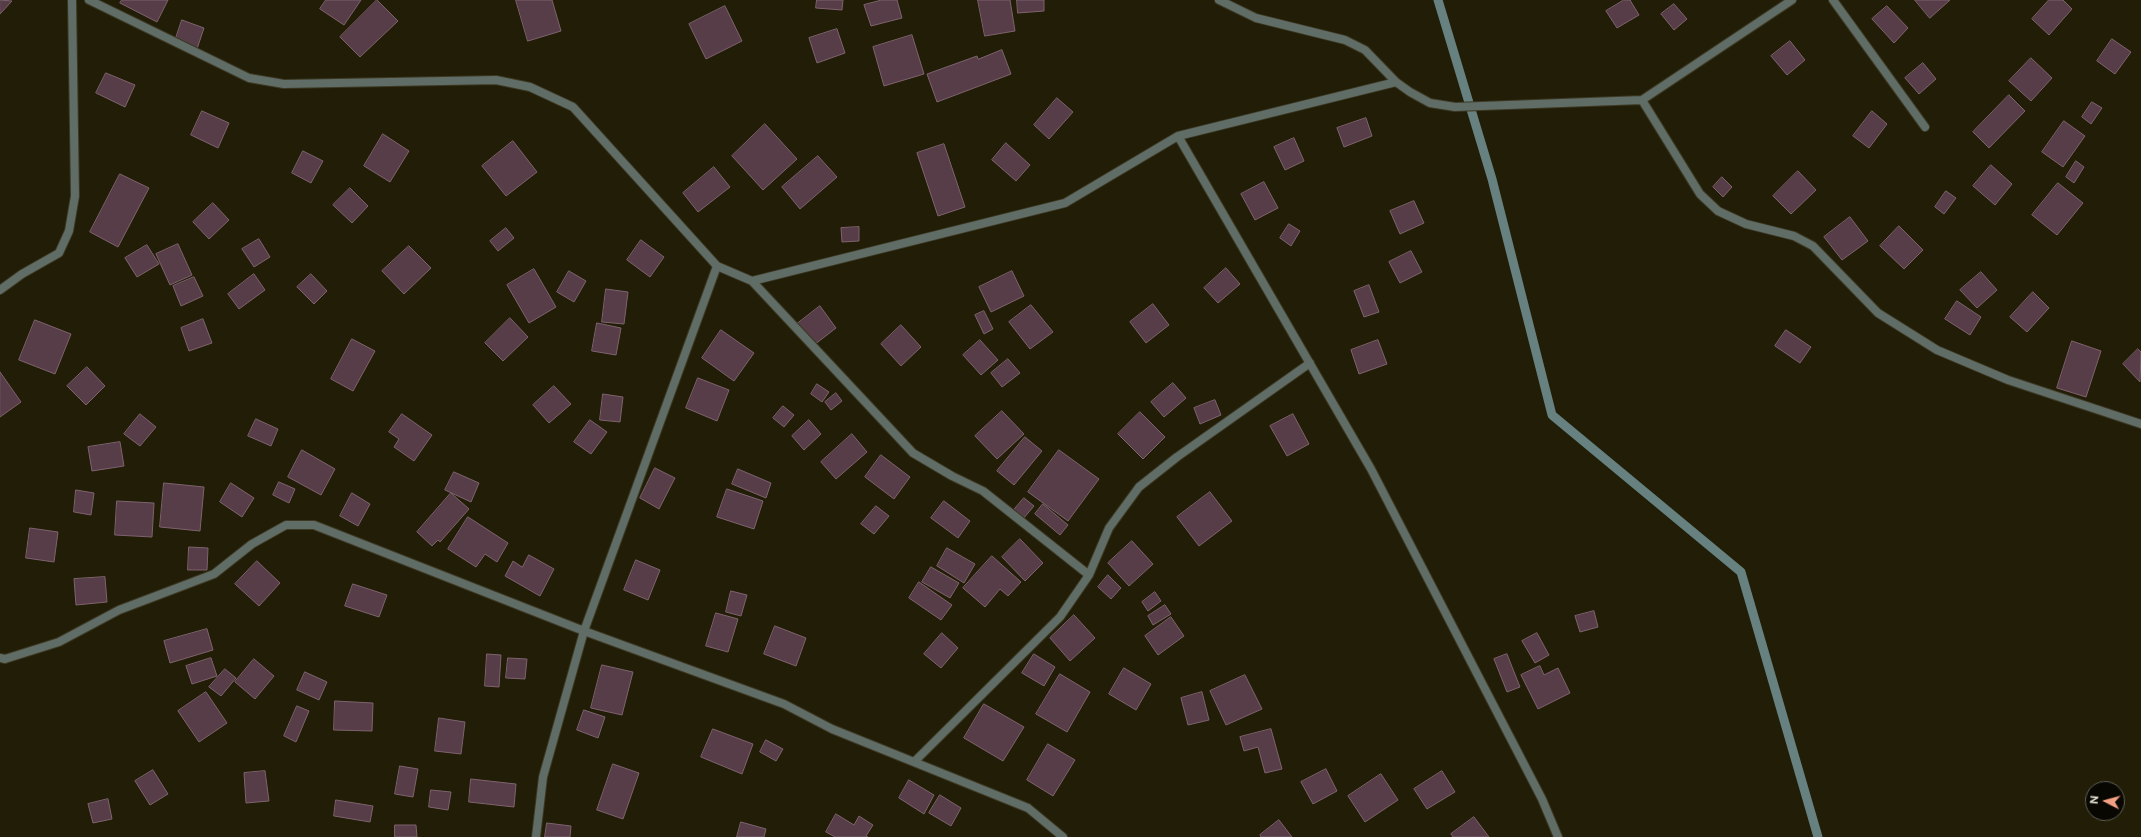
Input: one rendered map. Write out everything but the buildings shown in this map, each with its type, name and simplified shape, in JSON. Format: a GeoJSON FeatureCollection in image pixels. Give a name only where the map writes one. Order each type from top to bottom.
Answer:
{"type":"FeatureCollection","features":[{"type":"Feature","properties":{"kind":"street"},"geometry":{"type":"LineString","coordinates":[[0,290],[22,274],[59,253],[69,231],[75,196],[72,0]]}},
{"type":"Feature","properties":{"kind":"street"},"geometry":{"type":"LineString","coordinates":[[89,0],[249,78],[284,84],[496,80],[530,87],[573,107],[717,266],[752,281],[914,453],[952,476],[983,491],[1089,575]]}},
{"type":"Feature","properties":{"kind":"street"},"geometry":{"type":"LineString","coordinates":[[1219,0],[1256,18],[1345,40],[1365,50],[1396,82],[1410,92],[1430,102],[1455,107],[1642,100],[1792,0]]}},
{"type":"Feature","properties":{"kind":"street"},"geometry":{"type":"LineString","coordinates":[[1833,0],[1925,127]]}},
{"type":"Feature","properties":{"kind":"street"},"geometry":{"type":"LineString","coordinates":[[752,281],[1065,203],[1178,136],[1396,82]]}},
{"type":"Feature","properties":{"kind":"street"},"geometry":{"type":"LineString","coordinates":[[1642,100],[1700,194],[1718,211],[1746,224],[1794,236],[1813,246],[1878,313],[1937,350],[2008,380],[2141,424]]}},
{"type":"Feature","properties":{"kind":"street"},"geometry":{"type":"LineString","coordinates":[[1178,136],[1371,468],[1542,799],[1558,837]]}},
{"type":"Feature","properties":{"kind":"street"},"geometry":{"type":"LineString","coordinates":[[536,837],[543,778],[584,631],[717,266]]}},
{"type":"Feature","properties":{"kind":"street"},"geometry":{"type":"LineString","coordinates":[[914,762],[1060,617],[1089,575],[1109,528],[1139,487],[1177,456],[1310,363]]}},
{"type":"Feature","properties":{"kind":"street"},"geometry":{"type":"LineString","coordinates":[[0,658],[5,659],[59,642],[119,610],[214,574],[252,544],[286,525],[314,525],[584,631],[784,704],[832,729],[1028,808],[1063,837]]}},
{"type":"Feature","properties":{"kind":"waterway"},"geometry":{"type":"LineString","coordinates":[[1438,0],[1492,179],[1552,415],[1741,572],[1818,837]]}}]}
